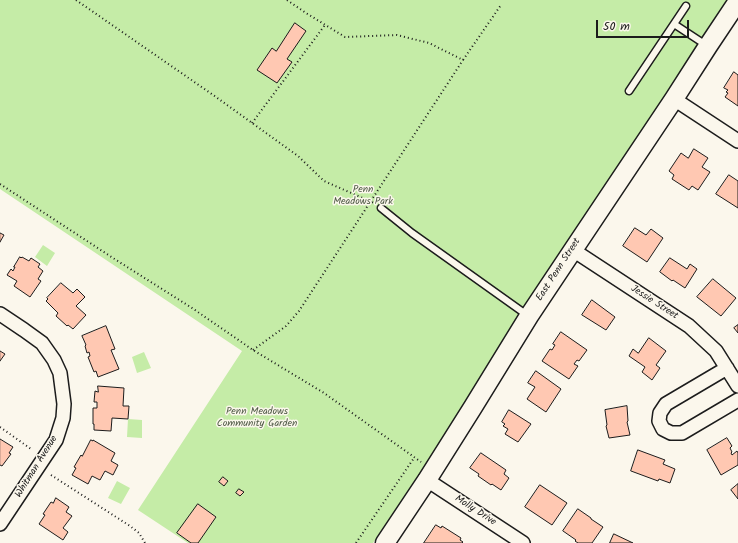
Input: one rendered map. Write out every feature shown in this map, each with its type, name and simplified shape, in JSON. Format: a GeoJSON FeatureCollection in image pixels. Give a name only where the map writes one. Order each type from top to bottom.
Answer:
{"type":"FeatureCollection","features":[{"type":"Feature","properties":{"kind":"street","name":"East Penn Street"},"geometry":{"type":"LineString","coordinates":[[384,543],[430,475],[572,250],[738,1]]}},
{"type":"Feature","properties":{"kind":"street"},"geometry":{"type":"LineString","coordinates":[[674,99],[738,141]]}},
{"type":"Feature","properties":{"kind":"street","name":"Jessie Street"},"geometry":{"type":"LineString","coordinates":[[572,250],[689,326],[716,351],[738,386]]}},
{"type":"Feature","properties":{"kind":"street","name":"Whitman Avenue"},"geometry":{"type":"LineString","coordinates":[[0,314],[42,343],[54,360],[60,373],[64,404],[63,418],[56,440],[0,524]]}},
{"type":"Feature","properties":{"kind":"street"},"geometry":{"type":"LineString","coordinates":[[727,368],[666,404],[660,413],[659,421],[663,429],[672,434],[682,433],[738,400]]}},
{"type":"Feature","properties":{"kind":"street","name":"Molly Drive"},"geometry":{"type":"LineString","coordinates":[[430,475],[523,543]]}},
{"type":"Feature","properties":{"kind":"lane"},"geometry":{"type":"LineString","coordinates":[[629,91],[686,6]]}},
{"type":"Feature","properties":{"kind":"lane"},"geometry":{"type":"LineString","coordinates":[[674,24],[708,46]]}},
{"type":"Feature","properties":{"kind":"lane"},"geometry":{"type":"LineString","coordinates":[[381,208],[412,233],[529,316]]}},
{"type":"Feature","properties":{"kind":"path"},"geometry":{"type":"LineString","coordinates":[[76,0],[210,92],[298,156],[324,181],[381,208]]}},
{"type":"Feature","properties":{"kind":"path"},"geometry":{"type":"LineString","coordinates":[[287,0],[344,37],[403,36],[429,43],[463,60]]}},
{"type":"Feature","properties":{"kind":"path"},"geometry":{"type":"LineString","coordinates":[[253,350],[286,326],[299,311],[463,60],[501,5]]}},
{"type":"Feature","properties":{"kind":"path"},"geometry":{"type":"LineString","coordinates":[[252,123],[325,25]]}},
{"type":"Feature","properties":{"kind":"path"},"geometry":{"type":"LineString","coordinates":[[0,184],[192,308],[253,350],[324,393],[414,458],[430,475]]}},
{"type":"Feature","properties":{"kind":"path"},"geometry":{"type":"LineString","coordinates":[[0,427],[31,448]]}},
{"type":"Feature","properties":{"kind":"path"},"geometry":{"type":"LineString","coordinates":[[356,543],[414,458]]}},
{"type":"Feature","properties":{"kind":"path"},"geometry":{"type":"LineString","coordinates":[[51,475],[130,526],[139,533],[144,543]]}},
{"type":"Feature","properties":{"kind":"green space","name":"Penn Meadows Park"},"geometry":{"type":"Polygon","coordinates":[[[0,0],[728,0],[525,306],[459,415],[373,543],[188,543],[138,510],[242,351],[0,189],[0,0]]]}},
{"type":"Feature","properties":{"kind":"green space"},"geometry":{"type":"Polygon","coordinates":[[[43,245],[55,253],[47,266],[35,257],[43,245]]]}},
{"type":"Feature","properties":{"kind":"green space"},"geometry":{"type":"Polygon","coordinates":[[[144,352],[151,368],[137,373],[132,357],[144,352]]]}},
{"type":"Feature","properties":{"kind":"green space"},"geometry":{"type":"Polygon","coordinates":[[[128,419],[142,420],[142,438],[127,437],[128,419]]]}},
{"type":"Feature","properties":{"kind":"green space"},"geometry":{"type":"Polygon","coordinates":[[[117,481],[130,488],[121,504],[108,498],[117,481]]]}},
{"type":"Feature","properties":{"kind":"building"},"geometry":{"type":"Polygon","coordinates":[[[295,23],[306,31],[287,59],[292,62],[277,83],[257,70],[272,48],[276,51],[295,23]]]}},
{"type":"Feature","properties":{"kind":"building"},"geometry":{"type":"Polygon","coordinates":[[[734,72],[738,75],[738,106],[725,97],[728,90],[724,88],[734,72]]]}},
{"type":"Feature","properties":{"kind":"building"},"geometry":{"type":"Polygon","coordinates":[[[694,149],[708,158],[702,167],[710,172],[698,190],[692,186],[689,190],[672,179],[674,175],[669,171],[681,153],[688,158],[694,149]]]}},
{"type":"Feature","properties":{"kind":"building"},"geometry":{"type":"Polygon","coordinates":[[[729,175],[738,181],[738,208],[716,194],[729,175]]]}},
{"type":"Feature","properties":{"kind":"building"},"geometry":{"type":"Polygon","coordinates":[[[635,228],[646,235],[651,229],[663,238],[647,262],[623,246],[635,228]]]}},
{"type":"Feature","properties":{"kind":"building"},"geometry":{"type":"Polygon","coordinates":[[[0,233],[4,235],[0,242],[0,233]]]}},
{"type":"Feature","properties":{"kind":"building"},"geometry":{"type":"Polygon","coordinates":[[[20,257],[29,261],[31,258],[40,264],[38,267],[43,271],[38,279],[41,281],[30,297],[14,286],[17,281],[7,275],[11,269],[13,271],[20,257]]]}},
{"type":"Feature","properties":{"kind":"building"},"geometry":{"type":"Polygon","coordinates":[[[670,258],[687,269],[690,264],[697,269],[685,288],[660,272],[670,258]]]}},
{"type":"Feature","properties":{"kind":"building"},"geometry":{"type":"Polygon","coordinates":[[[713,279],[736,298],[721,316],[697,297],[713,279]]]}},
{"type":"Feature","properties":{"kind":"building"},"geometry":{"type":"Polygon","coordinates":[[[61,283],[73,293],[77,289],[85,297],[76,306],[86,315],[73,329],[68,325],[67,326],[56,316],[58,313],[46,301],[61,283]]]}},
{"type":"Feature","properties":{"kind":"building"},"geometry":{"type":"Polygon","coordinates":[[[592,300],[615,317],[606,330],[582,315],[592,300]]]}},
{"type":"Feature","properties":{"kind":"building"},"geometry":{"type":"Polygon","coordinates":[[[738,325],[738,333],[734,328],[738,325]]]}},
{"type":"Feature","properties":{"kind":"building"},"geometry":{"type":"Polygon","coordinates":[[[106,326],[115,349],[111,350],[119,369],[98,377],[96,371],[94,372],[88,357],[90,356],[89,352],[87,353],[86,345],[82,336],[106,326]]]}},
{"type":"Feature","properties":{"kind":"building"},"geometry":{"type":"Polygon","coordinates":[[[561,332],[587,350],[579,361],[577,360],[574,364],[578,366],[569,379],[542,361],[550,349],[552,350],[555,345],[553,344],[561,332]]]}},
{"type":"Feature","properties":{"kind":"building"},"geometry":{"type":"Polygon","coordinates":[[[649,338],[666,351],[656,365],[660,368],[652,380],[642,372],[645,367],[629,356],[633,349],[638,353],[649,338]]]}},
{"type":"Feature","properties":{"kind":"building"},"geometry":{"type":"Polygon","coordinates":[[[0,351],[5,354],[0,361],[0,351]]]}},
{"type":"Feature","properties":{"kind":"building"},"geometry":{"type":"Polygon","coordinates":[[[536,371],[561,389],[546,412],[527,399],[535,387],[528,383],[536,371]]]}},
{"type":"Feature","properties":{"kind":"building"},"geometry":{"type":"Polygon","coordinates":[[[98,386],[124,388],[123,406],[129,406],[128,419],[112,418],[111,431],[94,430],[93,408],[97,408],[97,402],[94,402],[95,391],[98,392],[98,386]]]}},
{"type":"Feature","properties":{"kind":"building"},"geometry":{"type":"Polygon","coordinates":[[[627,406],[627,422],[630,435],[609,438],[606,426],[605,410],[627,406]]]}},
{"type":"Feature","properties":{"kind":"building"},"geometry":{"type":"Polygon","coordinates":[[[509,410],[531,424],[518,442],[505,434],[508,429],[503,426],[505,424],[502,422],[509,410]]]}},
{"type":"Feature","properties":{"kind":"building"},"geometry":{"type":"Polygon","coordinates":[[[727,438],[732,446],[730,448],[732,455],[737,451],[738,453],[738,465],[721,475],[707,450],[727,438]]]}},
{"type":"Feature","properties":{"kind":"building"},"geometry":{"type":"Polygon","coordinates":[[[0,439],[13,447],[9,453],[11,454],[2,466],[0,465],[0,439]]]}},
{"type":"Feature","properties":{"kind":"building"},"geometry":{"type":"Polygon","coordinates":[[[91,440],[115,453],[111,461],[118,465],[113,475],[105,471],[100,480],[92,476],[88,484],[72,475],[76,468],[74,467],[91,440]]]}},
{"type":"Feature","properties":{"kind":"building"},"geometry":{"type":"Polygon","coordinates":[[[638,450],[665,460],[663,464],[675,469],[670,483],[659,479],[658,481],[631,471],[638,450]]]}},
{"type":"Feature","properties":{"kind":"building"},"geometry":{"type":"Polygon","coordinates":[[[481,453],[506,470],[504,474],[509,478],[501,490],[478,476],[479,474],[470,468],[481,453]]]}},
{"type":"Feature","properties":{"kind":"building"},"geometry":{"type":"Polygon","coordinates":[[[223,477],[228,481],[224,486],[219,482],[223,477]]]}},
{"type":"Feature","properties":{"kind":"building"},"geometry":{"type":"Polygon","coordinates":[[[738,484],[738,499],[731,490],[738,484]]]}},
{"type":"Feature","properties":{"kind":"building"},"geometry":{"type":"Polygon","coordinates":[[[540,485],[567,503],[552,525],[525,507],[540,485]]]}},
{"type":"Feature","properties":{"kind":"building"},"geometry":{"type":"Polygon","coordinates":[[[239,489],[244,492],[240,496],[236,493],[239,489]]]}},
{"type":"Feature","properties":{"kind":"building"},"geometry":{"type":"Polygon","coordinates":[[[56,498],[69,507],[66,512],[72,516],[63,528],[68,532],[63,540],[39,524],[45,515],[43,514],[51,502],[53,503],[56,498]]]}},
{"type":"Feature","properties":{"kind":"building"},"geometry":{"type":"Polygon","coordinates":[[[198,504],[216,517],[198,543],[191,543],[177,533],[198,504]]]}},
{"type":"Feature","properties":{"kind":"building"},"geometry":{"type":"Polygon","coordinates":[[[578,509],[603,527],[592,543],[578,543],[563,531],[578,509]]]}},
{"type":"Feature","properties":{"kind":"building"},"geometry":{"type":"Polygon","coordinates":[[[436,525],[441,528],[442,526],[461,538],[460,540],[463,542],[424,543],[436,525]]]}},
{"type":"Feature","properties":{"kind":"building"},"geometry":{"type":"Polygon","coordinates":[[[614,534],[633,543],[610,543],[614,534]]]}},
{"type":"Feature","properties":{"kind":"park label","name":"Penn Meadows Community Garden"},"geometry":{"type":"Point","coordinates":[257,418]}}]}
